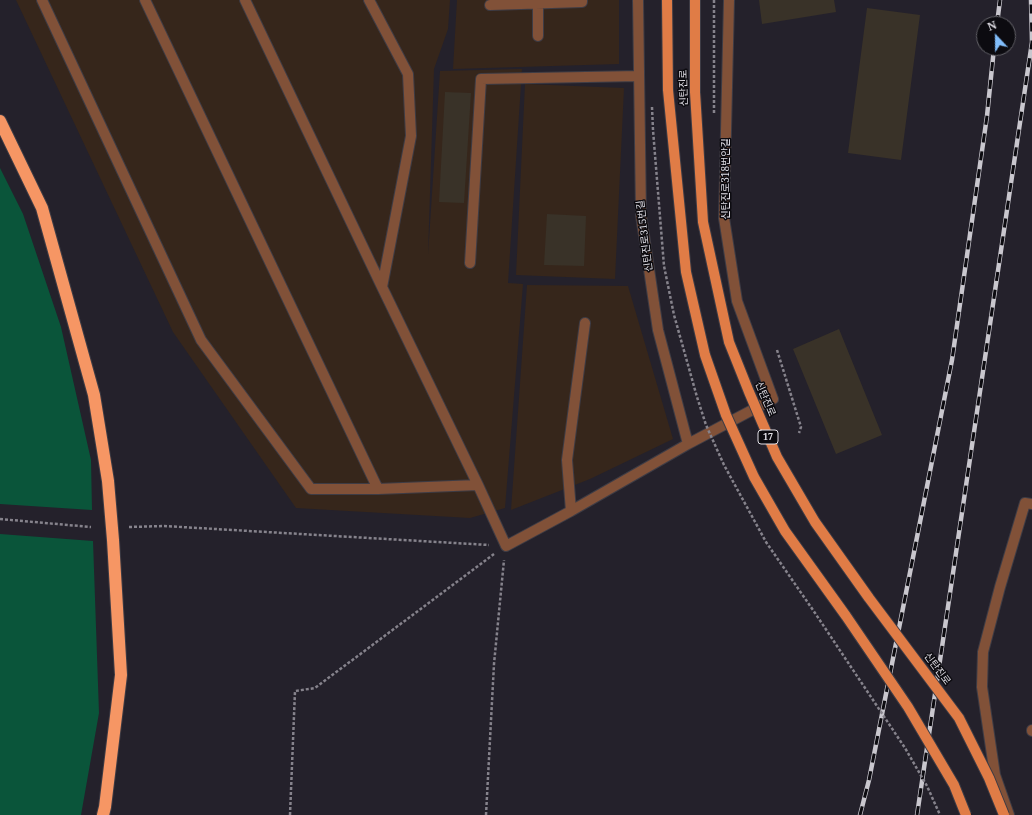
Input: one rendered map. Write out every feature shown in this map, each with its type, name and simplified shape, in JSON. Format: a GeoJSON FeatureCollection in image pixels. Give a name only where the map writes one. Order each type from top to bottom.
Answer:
{"type":"FeatureCollection","features":[{"type":"Feature","properties":{"kind":"highway"},"geometry":{"type":"LineString","coordinates":[[0,121],[42,208],[94,395],[108,481],[121,675],[103,815]]}},
{"type":"Feature","properties":{"kind":"main road","name":"신탄진로"},"geometry":{"type":"LineString","coordinates":[[667,0],[668,90],[686,272],[705,356],[726,416],[754,477],[785,531],[846,616],[908,707],[954,785],[966,815]]}},
{"type":"Feature","properties":{"kind":"main road","name":"신탄진로"},"geometry":{"type":"LineString","coordinates":[[696,0],[695,92],[703,222],[729,342],[777,457],[814,522],[959,718],[989,778],[1004,815]]}},
{"type":"Feature","properties":{"kind":"street"},"geometry":{"type":"LineString","coordinates":[[42,0],[201,340],[311,489],[378,489],[478,485]]}},
{"type":"Feature","properties":{"kind":"street"},"geometry":{"type":"LineString","coordinates":[[145,0],[378,489]]}},
{"type":"Feature","properties":{"kind":"street"},"geometry":{"type":"LineString","coordinates":[[245,0],[506,546],[570,512],[688,444]]}},
{"type":"Feature","properties":{"kind":"street"},"geometry":{"type":"LineString","coordinates":[[369,0],[408,74],[411,136],[382,287]]}},
{"type":"Feature","properties":{"kind":"street"},"geometry":{"type":"LineString","coordinates":[[490,5],[582,2],[582,0]]}},
{"type":"Feature","properties":{"kind":"street","name":"신탄진로315번길"},"geometry":{"type":"LineString","coordinates":[[638,0],[641,215],[658,330],[688,444]]}},
{"type":"Feature","properties":{"kind":"street","name":"신탄진로318번안길"},"geometry":{"type":"LineString","coordinates":[[688,444],[773,399],[737,301],[724,218],[729,0]]}},
{"type":"Feature","properties":{"kind":"street"},"geometry":{"type":"LineString","coordinates":[[538,4],[538,36]]}},
{"type":"Feature","properties":{"kind":"street"},"geometry":{"type":"LineString","coordinates":[[470,263],[481,79],[639,76]]}},
{"type":"Feature","properties":{"kind":"street"},"geometry":{"type":"LineString","coordinates":[[570,512],[567,460],[585,323]]}},
{"type":"Feature","properties":{"kind":"street"},"geometry":{"type":"LineString","coordinates":[[1009,815],[995,775],[982,687],[983,652],[1000,587],[1025,503],[1032,504]]}},
{"type":"Feature","properties":{"kind":"path"},"geometry":{"type":"LineString","coordinates":[[714,0],[714,114]]}},
{"type":"Feature","properties":{"kind":"path"},"geometry":{"type":"LineString","coordinates":[[777,350],[801,427],[799,433]]}},
{"type":"Feature","properties":{"kind":"path"},"geometry":{"type":"LineString","coordinates":[[0,519],[91,527]]}},
{"type":"Feature","properties":{"kind":"path"},"geometry":{"type":"LineString","coordinates":[[128,527],[164,526],[506,546]]}},
{"type":"Feature","properties":{"kind":"path"},"geometry":{"type":"LineString","coordinates":[[290,815],[295,691],[315,688],[506,546]]}},
{"type":"Feature","properties":{"kind":"path"},"geometry":{"type":"LineString","coordinates":[[486,815],[494,664],[506,546]]}},
{"type":"Feature","properties":{"kind":"shaded area"},"geometry":{"type":"Polygon","coordinates":[[[16,0],[450,0],[448,29],[434,69],[428,255],[440,71],[522,69],[508,283],[523,284],[505,508],[470,518],[296,508],[173,332],[16,0]]]}},
{"type":"Feature","properties":{"kind":"shaded area"},"geometry":{"type":"Polygon","coordinates":[[[457,0],[619,0],[619,64],[453,69],[457,0]]]}},
{"type":"Feature","properties":{"kind":"shaded area"},"geometry":{"type":"Polygon","coordinates":[[[525,84],[624,88],[615,279],[516,275],[525,84]]]}},
{"type":"Feature","properties":{"kind":"shaded area"},"geometry":{"type":"Polygon","coordinates":[[[527,285],[628,286],[673,439],[590,479],[511,510],[527,285]]]}},
{"type":"Feature","properties":{"kind":"green space"},"geometry":{"type":"Polygon","coordinates":[[[0,168],[23,214],[61,327],[91,460],[92,510],[0,504],[0,168]]]}},
{"type":"Feature","properties":{"kind":"green space"},"geometry":{"type":"Polygon","coordinates":[[[0,534],[93,541],[99,713],[81,815],[0,815],[0,534]]]}},
{"type":"Feature","properties":{"kind":"building"},"geometry":{"type":"Polygon","coordinates":[[[759,0],[834,0],[836,12],[762,24],[759,0]]]}},
{"type":"Feature","properties":{"kind":"building"},"geometry":{"type":"Polygon","coordinates":[[[867,8],[920,15],[901,160],[848,153],[867,8]]]}},
{"type":"Feature","properties":{"kind":"building"},"geometry":{"type":"Polygon","coordinates":[[[445,92],[471,93],[464,203],[439,202],[445,92]]]}},
{"type":"Feature","properties":{"kind":"building"},"geometry":{"type":"Polygon","coordinates":[[[547,214],[586,216],[584,266],[544,265],[547,214]]]}},
{"type":"Feature","properties":{"kind":"building"},"geometry":{"type":"Polygon","coordinates":[[[839,329],[882,435],[836,454],[793,349],[839,329]]]}},
{"type":"Feature","properties":{"kind":"railway"},"geometry":{"type":"LineString","coordinates":[[998,16],[1000,0]]}},
{"type":"Feature","properties":{"kind":"railway"},"geometry":{"type":"LineString","coordinates":[[917,815],[1032,42],[1031,0]]}},
{"type":"Feature","properties":{"kind":"railway"},"geometry":{"type":"LineString","coordinates":[[860,815],[869,780],[952,360],[987,116],[993,56]]}}]}
